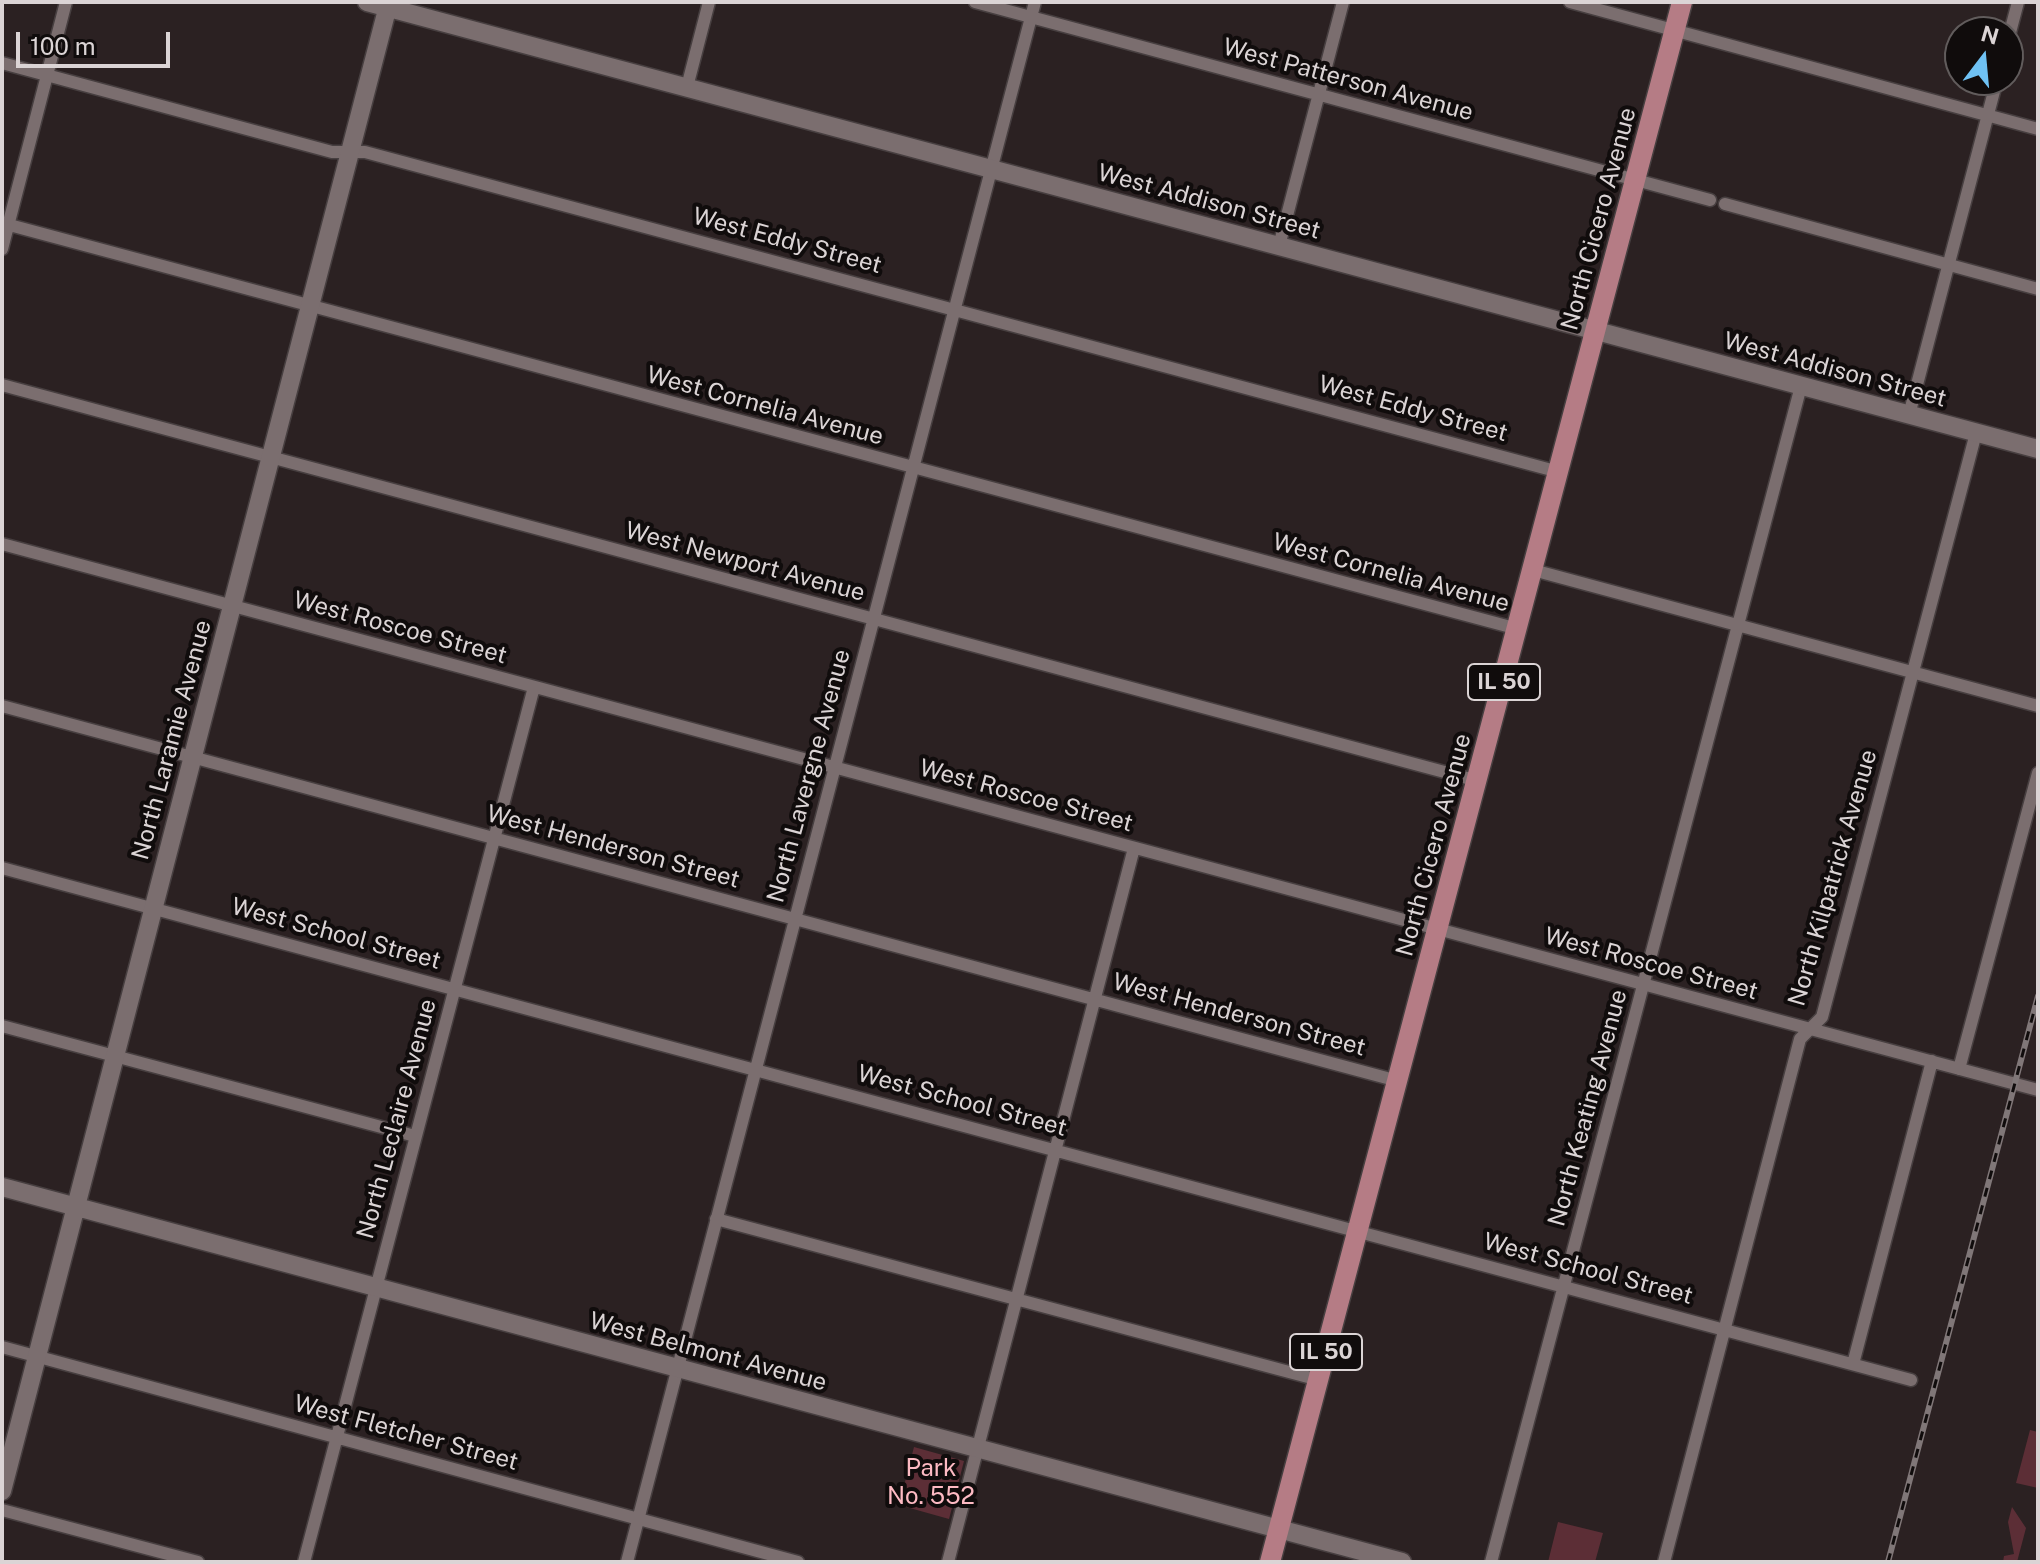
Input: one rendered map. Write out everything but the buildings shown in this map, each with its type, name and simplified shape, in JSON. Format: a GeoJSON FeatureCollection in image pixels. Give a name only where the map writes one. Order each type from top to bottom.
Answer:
{"type":"FeatureCollection","features":[{"type":"Feature","properties":{"kind":"main road","name":"North Cicero Avenue"},"geometry":{"type":"LineString","coordinates":[[1270,1562],[1682,2]]}},
{"type":"Feature","properties":{"kind":"street"},"geometry":{"type":"LineString","coordinates":[[2,249],[5,224],[66,2]]}},
{"type":"Feature","properties":{"kind":"street","name":"West Addison Street"},"geometry":{"type":"LineString","coordinates":[[367,2],[388,5],[2038,449]]}},
{"type":"Feature","properties":{"kind":"street"},"geometry":{"type":"LineString","coordinates":[[687,87],[709,2]]}},
{"type":"Feature","properties":{"kind":"street","name":"West Patterson Avenue"},"geometry":{"type":"LineString","coordinates":[[975,2],[1710,200]]}},
{"type":"Feature","properties":{"kind":"street","name":"North Lavergne Avenue"},"geometry":{"type":"LineString","coordinates":[[627,1562],[1035,2]]}},
{"type":"Feature","properties":{"kind":"street"},"geometry":{"type":"LineString","coordinates":[[1279,246],[1343,2]]}},
{"type":"Feature","properties":{"kind":"street"},"geometry":{"type":"LineString","coordinates":[[1570,2],[2038,129]]}},
{"type":"Feature","properties":{"kind":"street","name":"North Laramie Avenue"},"geometry":{"type":"LineString","coordinates":[[2,1491],[388,5]]}},
{"type":"Feature","properties":{"kind":"street","name":"West Eddy Street"},"geometry":{"type":"LineString","coordinates":[[2,63],[332,152],[365,152],[955,307],[1559,472]]}},
{"type":"Feature","properties":{"kind":"street"},"geometry":{"type":"LineString","coordinates":[[1909,415],[1993,96]]}},
{"type":"Feature","properties":{"kind":"street"},"geometry":{"type":"LineString","coordinates":[[1725,204],[2038,289]]}},
{"type":"Feature","properties":{"kind":"street","name":"West Cornelia Avenue"},"geometry":{"type":"LineString","coordinates":[[5,224],[1518,629]]}},
{"type":"Feature","properties":{"kind":"street","name":"West Newport Avenue"},"geometry":{"type":"LineString","coordinates":[[2,385],[1478,781]]}},
{"type":"Feature","properties":{"kind":"street","name":"North Keating Avenue"},"geometry":{"type":"LineString","coordinates":[[1491,1562],[1801,386]]}},
{"type":"Feature","properties":{"kind":"street","name":"North Kilpatrick Avenue"},"geometry":{"type":"LineString","coordinates":[[1664,1562],[1800,1039],[1822,1017],[1976,433]]}},
{"type":"Feature","properties":{"kind":"street","name":"West Roscoe Street"},"geometry":{"type":"LineString","coordinates":[[2,544],[2038,1090]]}},
{"type":"Feature","properties":{"kind":"street","name":"West Cornelia Avenue"},"geometry":{"type":"LineString","coordinates":[[1533,570],[2038,706]]}},
{"type":"Feature","properties":{"kind":"street","name":"North Leclaire Avenue"},"geometry":{"type":"LineString","coordinates":[[304,1562],[534,687]]}},
{"type":"Feature","properties":{"kind":"street","name":"West Henderson Street"},"geometry":{"type":"LineString","coordinates":[[2,706],[1398,1081]]}},
{"type":"Feature","properties":{"kind":"street"},"geometry":{"type":"LineString","coordinates":[[1959,1069],[2038,773]]}},
{"type":"Feature","properties":{"kind":"street"},"geometry":{"type":"LineString","coordinates":[[948,1562],[1134,848]]}},
{"type":"Feature","properties":{"kind":"street","name":"West School Street"},"geometry":{"type":"LineString","coordinates":[[2,868],[1911,1380]]}},
{"type":"Feature","properties":{"kind":"street"},"geometry":{"type":"LineString","coordinates":[[2,1026],[415,1136]]}},
{"type":"Feature","properties":{"kind":"street"},"geometry":{"type":"LineString","coordinates":[[1853,1364],[1932,1061]]}},
{"type":"Feature","properties":{"kind":"street","name":"West Belmont Avenue"},"geometry":{"type":"LineString","coordinates":[[2,1187],[1402,1562]]}},
{"type":"Feature","properties":{"kind":"street"},"geometry":{"type":"LineString","coordinates":[[716,1219],[1319,1380]]}},
{"type":"Feature","properties":{"kind":"street","name":"West Fletcher Street"},"geometry":{"type":"LineString","coordinates":[[2,1347],[798,1562]]}},
{"type":"Feature","properties":{"kind":"street"},"geometry":{"type":"LineString","coordinates":[[2,1510],[198,1562]]}},
{"type":"Feature","properties":{"kind":"green space"},"geometry":{"type":"Polygon","coordinates":[[[2030,1430],[2038,1432],[2038,1488],[2016,1483],[2030,1430]]]}},
{"type":"Feature","properties":{"kind":"green space","name":"Park No. 552"},"geometry":{"type":"Polygon","coordinates":[[[914,1447],[964,1461],[949,1519],[899,1505],[914,1447]]]}},
{"type":"Feature","properties":{"kind":"green space"},"geometry":{"type":"Polygon","coordinates":[[[2012,1507],[2026,1528],[2017,1562],[2003,1562],[2004,1556],[2014,1554],[2008,1522],[2012,1507]]]}},
{"type":"Feature","properties":{"kind":"green space"},"geometry":{"type":"Polygon","coordinates":[[[1558,1522],[1603,1533],[1595,1562],[1548,1562],[1558,1522]]]}},
{"type":"Feature","properties":{"kind":"railway"},"geometry":{"type":"LineString","coordinates":[[1888,1562],[2038,996]]}}]}
